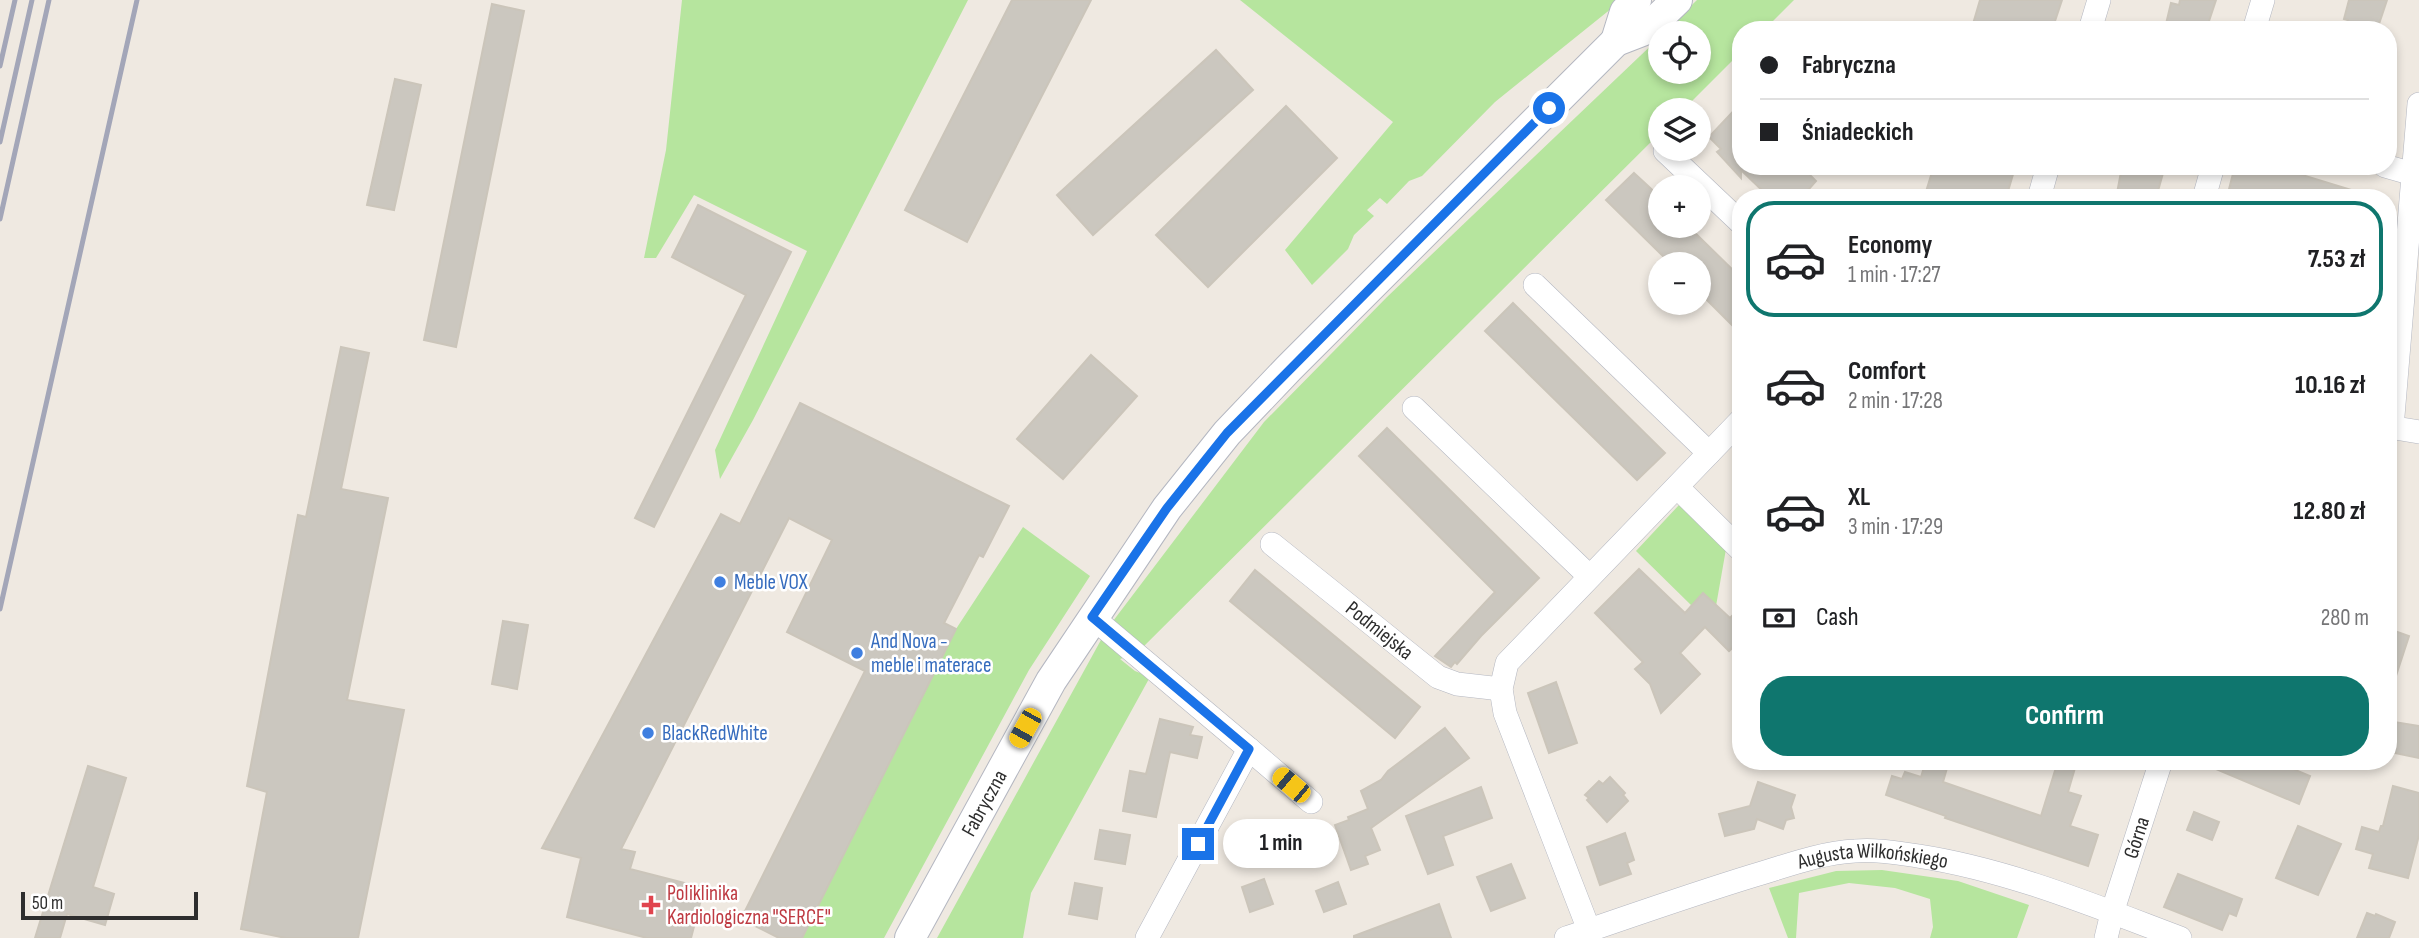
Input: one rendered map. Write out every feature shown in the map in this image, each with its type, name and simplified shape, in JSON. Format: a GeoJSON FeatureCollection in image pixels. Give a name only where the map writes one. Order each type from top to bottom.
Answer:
{"type":"FeatureCollection","features":[{"type":"Feature","properties":{"kind":"street","name":"Fabryczna"},"geometry":{"type":"LineString","coordinates":[[1616,41],[1625,12],[1636,0]]}},
{"type":"Feature","properties":{"kind":"street","name":"Fabryczna"},"geometry":{"type":"LineString","coordinates":[[910,938],[1051,681],[1167,508],[1227,433],[1616,41],[1647,29],[1677,0]]}},
{"type":"Feature","properties":{"kind":"street"},"geometry":{"type":"LineString","coordinates":[[2093,21],[2099,0]]}},
{"type":"Feature","properties":{"kind":"street"},"geometry":{"type":"LineString","coordinates":[[2257,21],[2263,0]]}},
{"type":"Feature","properties":{"kind":"street"},"geometry":{"type":"LineString","coordinates":[[2397,287],[2413,174],[2419,104]]}},
{"type":"Feature","properties":{"kind":"street"},"geometry":{"type":"LineString","coordinates":[[1676,161],[1732,214]]}},
{"type":"Feature","properties":{"kind":"street"},"geometry":{"type":"LineString","coordinates":[[2397,169],[2413,174]]}},
{"type":"Feature","properties":{"kind":"street"},"geometry":{"type":"LineString","coordinates":[[1535,285],[1709,453]]}},
{"type":"Feature","properties":{"kind":"street"},"geometry":{"type":"LineString","coordinates":[[1413,408],[1589,576]]}},
{"type":"Feature","properties":{"kind":"street"},"geometry":{"type":"LineString","coordinates":[[2397,428],[2419,432]]}},
{"type":"Feature","properties":{"kind":"street"},"geometry":{"type":"LineString","coordinates":[[1589,930],[1505,713],[1501,689],[1507,663],[1732,429]]}},
{"type":"Feature","properties":{"kind":"street"},"geometry":{"type":"LineString","coordinates":[[1677,487],[1732,541]]}},
{"type":"Feature","properties":{"kind":"street","name":"Podmiejska"},"geometry":{"type":"LineString","coordinates":[[1272,544],[1438,677],[1457,684],[1501,689]]}},
{"type":"Feature","properties":{"kind":"street"},"geometry":{"type":"LineString","coordinates":[[1092,617],[1311,802]]}},
{"type":"Feature","properties":{"kind":"street"},"geometry":{"type":"LineString","coordinates":[[1147,938],[1249,749]]}},
{"type":"Feature","properties":{"kind":"street","name":"Górna"},"geometry":{"type":"LineString","coordinates":[[2106,938],[2158,770]]}},
{"type":"Feature","properties":{"kind":"street","name":"Augusta Wilkońskiego"},"geometry":{"type":"LineString","coordinates":[[1566,938],[1679,898],[1808,859],[1855,851],[1881,851],[1963,864],[2023,881],[2180,938]]}},
{"type":"Feature","properties":{"kind":"green space"},"geometry":{"type":"Polygon","coordinates":[[[682,0],[968,0],[753,420],[720,479],[715,450],[807,251],[694,195],[656,258],[644,258],[666,150],[682,0]]]}},
{"type":"Feature","properties":{"kind":"green space"},"geometry":{"type":"Polygon","coordinates":[[[1240,0],[1622,0],[1495,102],[1422,176],[1409,181],[1387,204],[1380,198],[1367,210],[1374,216],[1354,235],[1348,249],[1312,285],[1285,250],[1393,122],[1240,0]]]}},
{"type":"Feature","properties":{"kind":"green space"},"geometry":{"type":"Polygon","coordinates":[[[1697,0],[1794,0],[1773,21],[1732,21],[1732,61],[1711,82],[1711,21],[1675,21],[1697,0]]]}},
{"type":"Feature","properties":{"kind":"green space"},"geometry":{"type":"Polygon","coordinates":[[[1648,48],[1648,84],[1709,84],[1695,98],[1648,98],[1648,145],[1136,654],[1120,659],[1135,671],[1150,677],[1031,893],[1023,938],[937,938],[1107,629],[1264,422],[1387,297],[1648,48]]]}},
{"type":"Feature","properties":{"kind":"green space"},"geometry":{"type":"Polygon","coordinates":[[[1679,505],[1726,549],[1716,606],[1703,593],[1692,606],[1636,551],[1679,505]]]}},
{"type":"Feature","properties":{"kind":"green space"},"geometry":{"type":"Polygon","coordinates":[[[1023,527],[1090,576],[1029,670],[884,938],[802,938],[956,629],[1023,527]]]}},
{"type":"Feature","properties":{"kind":"green space"},"geometry":{"type":"Polygon","coordinates":[[[1882,870],[1958,881],[2029,905],[2017,938],[1930,938],[1933,927],[1930,899],[1895,888],[1849,883],[1799,893],[1796,938],[1788,938],[1769,888],[1836,871],[1882,870]]]}},
{"type":"Feature","properties":{"kind":"building"},"geometry":{"type":"Polygon","coordinates":[[[1012,0],[1091,0],[967,242],[905,210],[1012,0]]]}},
{"type":"Feature","properties":{"kind":"building"},"geometry":{"type":"Polygon","coordinates":[[[1980,0],[2062,0],[2055,21],[1974,21],[1980,0]]]}},
{"type":"Feature","properties":{"kind":"building"},"geometry":{"type":"Polygon","coordinates":[[[2180,0],[2216,0],[2209,21],[2167,21],[2171,3],[2179,5],[2180,0]]]}},
{"type":"Feature","properties":{"kind":"building"},"geometry":{"type":"Polygon","coordinates":[[[2349,0],[2387,0],[2380,21],[2344,19],[2349,0]]]}},
{"type":"Feature","properties":{"kind":"building"},"geometry":{"type":"Polygon","coordinates":[[[492,4],[524,11],[456,347],[424,340],[492,4]]]}},
{"type":"Feature","properties":{"kind":"building"},"geometry":{"type":"Polygon","coordinates":[[[1216,50],[1253,90],[1093,235],[1057,195],[1216,50]]]}},
{"type":"Feature","properties":{"kind":"building"},"geometry":{"type":"Polygon","coordinates":[[[395,79],[421,85],[394,210],[367,205],[395,79]]]}},
{"type":"Feature","properties":{"kind":"building"},"geometry":{"type":"Polygon","coordinates":[[[1286,106],[1337,158],[1208,287],[1156,235],[1286,106]]]}},
{"type":"Feature","properties":{"kind":"building"},"geometry":{"type":"Polygon","coordinates":[[[1732,113],[1732,168],[1717,152],[1721,149],[1711,139],[1711,135],[1732,113]]]}},
{"type":"Feature","properties":{"kind":"building"},"geometry":{"type":"Polygon","coordinates":[[[1634,173],[1648,186],[1648,238],[1700,238],[1732,269],[1732,325],[1711,304],[1711,252],[1659,252],[1606,200],[1634,173]]]}},
{"type":"Feature","properties":{"kind":"building"},"geometry":{"type":"Polygon","coordinates":[[[1746,175],[1810,175],[1816,181],[1809,189],[1761,189],[1746,175]]]}},
{"type":"Feature","properties":{"kind":"building"},"geometry":{"type":"Polygon","coordinates":[[[1931,175],[2013,175],[2009,189],[1927,189],[1931,175]]]}},
{"type":"Feature","properties":{"kind":"building"},"geometry":{"type":"Polygon","coordinates":[[[2120,175],[2162,175],[2159,189],[2118,189],[2120,175]]]}},
{"type":"Feature","properties":{"kind":"building"},"geometry":{"type":"Polygon","coordinates":[[[2233,175],[2302,175],[2348,189],[2229,189],[2233,175]]]}},
{"type":"Feature","properties":{"kind":"building"},"geometry":{"type":"Polygon","coordinates":[[[698,205],[791,252],[654,527],[635,518],[746,295],[672,257],[698,205]]]}},
{"type":"Feature","properties":{"kind":"building"},"geometry":{"type":"Polygon","coordinates":[[[1513,303],[1665,453],[1637,480],[1485,331],[1513,303]]]}},
{"type":"Feature","properties":{"kind":"building"},"geometry":{"type":"Polygon","coordinates":[[[341,347],[369,353],[341,489],[388,498],[347,700],[404,710],[358,938],[286,938],[241,929],[267,792],[247,786],[298,515],[306,517],[341,347]]]}},
{"type":"Feature","properties":{"kind":"building"},"geometry":{"type":"Polygon","coordinates":[[[1091,355],[1137,396],[1063,479],[1017,439],[1091,355]]]}},
{"type":"Feature","properties":{"kind":"building"},"geometry":{"type":"Polygon","coordinates":[[[800,403],[1009,506],[983,557],[979,555],[944,623],[956,629],[802,938],[779,938],[741,919],[865,671],[787,632],[832,540],[789,518],[621,849],[635,852],[630,869],[704,888],[691,938],[647,938],[567,917],[581,858],[542,848],[721,514],[740,524],[800,403]]]}},
{"type":"Feature","properties":{"kind":"building"},"geometry":{"type":"Polygon","coordinates":[[[1387,428],[1539,578],[1457,664],[1455,662],[1451,667],[1435,656],[1495,592],[1359,456],[1387,428]]]}},
{"type":"Feature","properties":{"kind":"building"},"geometry":{"type":"Polygon","coordinates":[[[1639,569],[1685,613],[1703,593],[1730,618],[1732,616],[1732,648],[1729,651],[1705,627],[1680,653],[1700,674],[1661,713],[1650,684],[1635,669],[1643,662],[1595,613],[1639,569]]]}},
{"type":"Feature","properties":{"kind":"building"},"geometry":{"type":"Polygon","coordinates":[[[1255,570],[1420,707],[1395,738],[1230,601],[1255,570]]]}},
{"type":"Feature","properties":{"kind":"building"},"geometry":{"type":"Polygon","coordinates":[[[503,621],[528,625],[517,689],[492,684],[503,621]]]}},
{"type":"Feature","properties":{"kind":"building"},"geometry":{"type":"Polygon","coordinates":[[[2397,632],[2409,636],[2397,673],[2397,632]]]}},
{"type":"Feature","properties":{"kind":"building"},"geometry":{"type":"Polygon","coordinates":[[[1556,682],[1577,743],[1549,753],[1528,693],[1556,682]]]}},
{"type":"Feature","properties":{"kind":"building"},"geometry":{"type":"Polygon","coordinates":[[[1160,719],[1193,727],[1190,735],[1202,737],[1197,758],[1170,752],[1156,817],[1123,811],[1130,771],[1146,774],[1160,719]]]}},
{"type":"Feature","properties":{"kind":"building"},"geometry":{"type":"Polygon","coordinates":[[[2397,722],[2419,726],[2419,758],[2397,753],[2397,722]]]}},
{"type":"Feature","properties":{"kind":"building"},"geometry":{"type":"Polygon","coordinates":[[[1445,728],[1469,758],[1371,828],[1380,850],[1365,856],[1368,864],[1351,870],[1335,825],[1368,809],[1361,791],[1381,780],[1388,771],[1445,728]]]}},
{"type":"Feature","properties":{"kind":"building"},"geometry":{"type":"Polygon","coordinates":[[[88,766],[126,778],[93,887],[114,894],[105,925],[67,914],[60,938],[35,938],[88,766]]]}},
{"type":"Feature","properties":{"kind":"building"},"geometry":{"type":"Polygon","coordinates":[[[1923,770],[1946,770],[1943,782],[2041,816],[2055,770],[2074,770],[2068,792],[2081,796],[2070,826],[2098,835],[2088,866],[1945,818],[1946,816],[1886,795],[1892,776],[1902,779],[1905,772],[1921,777],[1923,770]]]}},
{"type":"Feature","properties":{"kind":"building"},"geometry":{"type":"Polygon","coordinates":[[[2218,770],[2296,770],[2310,776],[2299,804],[2218,770]]]}},
{"type":"Feature","properties":{"kind":"building"},"geometry":{"type":"Polygon","coordinates":[[[1610,777],[1625,793],[1623,795],[1628,801],[1607,822],[1585,795],[1599,781],[1603,784],[1610,777]]]}},
{"type":"Feature","properties":{"kind":"building"},"geometry":{"type":"Polygon","coordinates":[[[1758,782],[1795,795],[1791,807],[1794,818],[1786,820],[1783,829],[1757,819],[1754,829],[1725,836],[1719,814],[1750,806],[1758,782]]]}},
{"type":"Feature","properties":{"kind":"building"},"geometry":{"type":"Polygon","coordinates":[[[2393,786],[2419,793],[2419,835],[2408,878],[2369,868],[2373,854],[2356,849],[2362,827],[2379,832],[2383,826],[2393,786]]]}},
{"type":"Feature","properties":{"kind":"building"},"geometry":{"type":"Polygon","coordinates":[[[1481,787],[1492,818],[1443,836],[1453,865],[1428,874],[1406,816],[1481,787]]]}},
{"type":"Feature","properties":{"kind":"building"},"geometry":{"type":"Polygon","coordinates":[[[2194,812],[2219,822],[2212,840],[2187,830],[2194,812]]]}},
{"type":"Feature","properties":{"kind":"building"},"geometry":{"type":"Polygon","coordinates":[[[2298,826],[2341,844],[2318,895],[2276,878],[2298,826]]]}},
{"type":"Feature","properties":{"kind":"building"},"geometry":{"type":"Polygon","coordinates":[[[1100,830],[1130,835],[1125,864],[1095,859],[1100,830]]]}},
{"type":"Feature","properties":{"kind":"building"},"geometry":{"type":"Polygon","coordinates":[[[1625,833],[1634,860],[1627,863],[1631,874],[1600,885],[1587,847],[1625,833]]]}},
{"type":"Feature","properties":{"kind":"building"},"geometry":{"type":"Polygon","coordinates":[[[1511,864],[1525,898],[1491,911],[1477,877],[1511,864]]]}},
{"type":"Feature","properties":{"kind":"building"},"geometry":{"type":"Polygon","coordinates":[[[2178,874],[2242,899],[2236,916],[2229,913],[2222,930],[2164,907],[2178,874]]]}},
{"type":"Feature","properties":{"kind":"building"},"geometry":{"type":"Polygon","coordinates":[[[1264,879],[1273,904],[1250,912],[1242,887],[1264,879]]]}},
{"type":"Feature","properties":{"kind":"building"},"geometry":{"type":"Polygon","coordinates":[[[1338,882],[1346,904],[1324,912],[1316,891],[1338,882]]]}},
{"type":"Feature","properties":{"kind":"building"},"geometry":{"type":"Polygon","coordinates":[[[1075,883],[1102,888],[1097,919],[1069,914],[1075,883]]]}},
{"type":"Feature","properties":{"kind":"building"},"geometry":{"type":"Polygon","coordinates":[[[1439,904],[1451,938],[1354,938],[1354,936],[1439,904]]]}},
{"type":"Feature","properties":{"kind":"building"},"geometry":{"type":"Polygon","coordinates":[[[2367,913],[2395,922],[2389,938],[2357,938],[2367,913]]]}},
{"type":"Feature","properties":{"kind":"railway"},"geometry":{"type":"LineString","coordinates":[[0,66],[15,0]]}},
{"type":"Feature","properties":{"kind":"railway"},"geometry":{"type":"LineString","coordinates":[[0,142],[32,0]]}},
{"type":"Feature","properties":{"kind":"railway"},"geometry":{"type":"LineString","coordinates":[[0,219],[49,0]]}},
{"type":"Feature","properties":{"kind":"railway"},"geometry":{"type":"LineString","coordinates":[[0,609],[137,0]]}},
{"type":"Feature","properties":{"kind":"place","name":"Meble VOX"},"geometry":{"type":"Point","coordinates":[720,582]}},
{"type":"Feature","properties":{"kind":"place","name":"And Nova - meble i materace"},"geometry":{"type":"Point","coordinates":[857,653]}},
{"type":"Feature","properties":{"kind":"place","name":"BlackRedWhite"},"geometry":{"type":"Point","coordinates":[648,733]}},
{"type":"Feature","properties":{"kind":"place","name":"Poliklinika Kardiologiczna \"SERCE\""},"geometry":{"type":"Point","coordinates":[651,905]}},
{"type":"Feature","properties":{"kind":"route"},"geometry":{"type":"LineString","coordinates":[[1198,844],[1249,749],[1092,617],[1167,508],[1227,433],[1549,108]]}}]}
